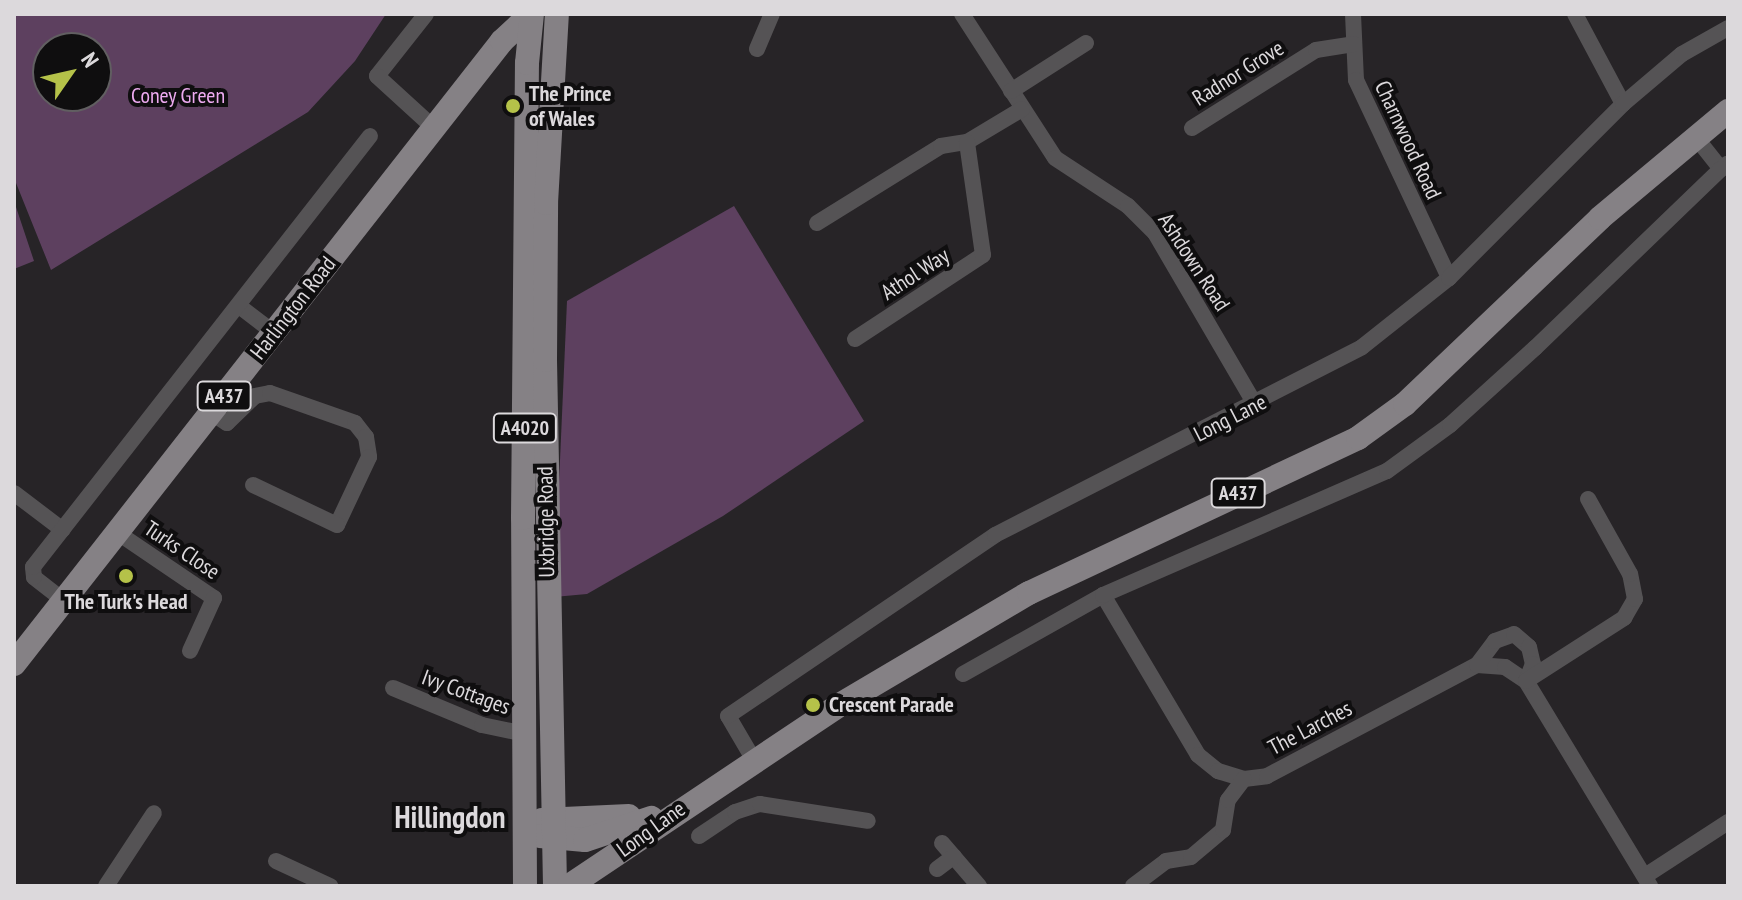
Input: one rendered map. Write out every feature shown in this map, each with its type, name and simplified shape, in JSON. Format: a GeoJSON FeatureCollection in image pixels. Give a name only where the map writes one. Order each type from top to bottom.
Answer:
{"type":"FeatureCollection","features":[{"type":"Feature","properties":{"kind":"main road","name":"Harlington Road"},"geometry":{"type":"LineString","coordinates":[[14,664],[485,67],[502,41],[532,14]]}},
{"type":"Feature","properties":{"kind":"main road","name":"Uxbridge Road"},"geometry":{"type":"LineString","coordinates":[[525,886],[527,63],[532,14]]}},
{"type":"Feature","properties":{"kind":"main road","name":"Uxbridge Road"},"geometry":{"type":"LineString","coordinates":[[555,886],[556,830],[545,519],[552,52],[557,14]]}},
{"type":"Feature","properties":{"kind":"main road"},"geometry":{"type":"LineString","coordinates":[[485,67],[527,63],[552,52]]}},
{"type":"Feature","properties":{"kind":"main road","name":"Long Lane"},"geometry":{"type":"LineString","coordinates":[[569,886],[694,797],[755,762],[836,707],[1046,583],[1358,438],[1417,394],[1694,135],[1728,111]]}},
{"type":"Feature","properties":{"kind":"main road","name":"Long Lane"},"geometry":{"type":"LineString","coordinates":[[527,825],[556,830],[694,797]]}},
{"type":"Feature","properties":{"kind":"street"},"geometry":{"type":"LineString","coordinates":[[426,14],[377,76],[435,129]]}},
{"type":"Feature","properties":{"kind":"street"},"geometry":{"type":"LineString","coordinates":[[757,49],[772,14]]}},
{"type":"Feature","properties":{"kind":"street","name":"Ashdown Road"},"geometry":{"type":"LineString","coordinates":[[962,14],[1055,158],[1128,206],[1155,233],[1256,406]]}},
{"type":"Feature","properties":{"kind":"street","name":"Charnwood Road"},"geometry":{"type":"LineString","coordinates":[[1353,14],[1356,80],[1366,107],[1449,278]]}},
{"type":"Feature","properties":{"kind":"street"},"geometry":{"type":"LineString","coordinates":[[1575,14],[1623,104]]}},
{"type":"Feature","properties":{"kind":"street","name":"Long Lane"},"geometry":{"type":"LineString","coordinates":[[755,762],[728,716],[995,535],[1256,406],[1362,347],[1449,278],[1623,104],[1682,54],[1728,28]]}},
{"type":"Feature","properties":{"kind":"street"},"geometry":{"type":"LineString","coordinates":[[1011,91],[1086,43]]}},
{"type":"Feature","properties":{"kind":"street","name":"Radnor Grove"},"geometry":{"type":"LineString","coordinates":[[1192,128],[1316,50],[1354,44]]}},
{"type":"Feature","properties":{"kind":"street"},"geometry":{"type":"LineString","coordinates":[[817,223],[941,146],[967,142],[1022,109]]}},
{"type":"Feature","properties":{"kind":"street"},"geometry":{"type":"LineString","coordinates":[[963,674],[1103,595],[1387,471],[1450,425],[1535,348],[1724,166],[1694,135]]}},
{"type":"Feature","properties":{"kind":"street"},"geometry":{"type":"LineString","coordinates":[[63,600],[32,573],[370,136]]}},
{"type":"Feature","properties":{"kind":"street","name":"Athol Way"},"geometry":{"type":"LineString","coordinates":[[855,339],[983,255],[967,142]]}},
{"type":"Feature","properties":{"kind":"street"},"geometry":{"type":"LineString","coordinates":[[239,306],[273,332]]}},
{"type":"Feature","properties":{"kind":"street"},"geometry":{"type":"LineString","coordinates":[[212,413],[227,423],[255,396],[270,393],[355,423],[366,437],[369,457],[337,525],[253,485]]}},
{"type":"Feature","properties":{"kind":"street"},"geometry":{"type":"LineString","coordinates":[[14,493],[63,530]]}},
{"type":"Feature","properties":{"kind":"street"},"geometry":{"type":"LineString","coordinates":[[1526,681],[1624,618],[1635,599],[1630,574],[1588,499]]}},
{"type":"Feature","properties":{"kind":"street","name":"Turks Close"},"geometry":{"type":"LineString","coordinates":[[118,533],[214,598],[190,651]]}},
{"type":"Feature","properties":{"kind":"street"},"geometry":{"type":"LineString","coordinates":[[1103,595],[1198,755],[1218,771],[1244,779],[1228,800],[1223,830],[1191,857],[1166,861],[1133,886]]}},
{"type":"Feature","properties":{"kind":"street","name":"The Larches"},"geometry":{"type":"LineString","coordinates":[[1244,779],[1281,769],[1477,665],[1495,641],[1514,634],[1529,647],[1533,664],[1526,681]]}},
{"type":"Feature","properties":{"kind":"street"},"geometry":{"type":"LineString","coordinates":[[1477,665],[1505,667],[1526,681],[1648,881],[1728,822]]}},
{"type":"Feature","properties":{"kind":"street","name":"Ivy Cottages"},"geometry":{"type":"LineString","coordinates":[[393,688],[482,725],[525,734]]}},
{"type":"Feature","properties":{"kind":"street"},"geometry":{"type":"LineString","coordinates":[[694,797],[727,817]]}},
{"type":"Feature","properties":{"kind":"street"},"geometry":{"type":"LineString","coordinates":[[699,836],[727,817],[776,803],[868,821]]}},
{"type":"Feature","properties":{"kind":"street"},"geometry":{"type":"LineString","coordinates":[[106,886],[154,813]]}},
{"type":"Feature","properties":{"kind":"street"},"geometry":{"type":"LineString","coordinates":[[942,843],[979,886]]}},
{"type":"Feature","properties":{"kind":"street"},"geometry":{"type":"LineString","coordinates":[[937,869],[954,856]]}},
{"type":"Feature","properties":{"kind":"street"},"geometry":{"type":"LineString","coordinates":[[276,861],[320,884]]}},
{"type":"Feature","properties":{"kind":"green space","name":"Coney Green"},"geometry":{"type":"Polygon","coordinates":[[[14,14],[386,14],[355,61],[308,112],[51,270],[14,178],[14,14]]]}},
{"type":"Feature","properties":{"kind":"green space"},"geometry":{"type":"Polygon","coordinates":[[[14,201],[34,261],[14,269],[14,201]]]}},
{"type":"Feature","properties":{"kind":"green space"},"geometry":{"type":"Polygon","coordinates":[[[734,206],[864,421],[723,516],[587,594],[554,597],[567,301],[734,206]]]}},
{"type":"Feature","properties":{"kind":"place","name":"The Prince of Wales"},"geometry":{"type":"Point","coordinates":[513,106]}},
{"type":"Feature","properties":{"kind":"place","name":"The Turk's Head"},"geometry":{"type":"Point","coordinates":[126,576]}},
{"type":"Feature","properties":{"kind":"place","name":"Crescent Parade"},"geometry":{"type":"Point","coordinates":[813,705]}},
{"type":"Feature","properties":{"kind":"district","name":"Hillingdon"},"geometry":{"type":"Point","coordinates":[450,817]}}]}
